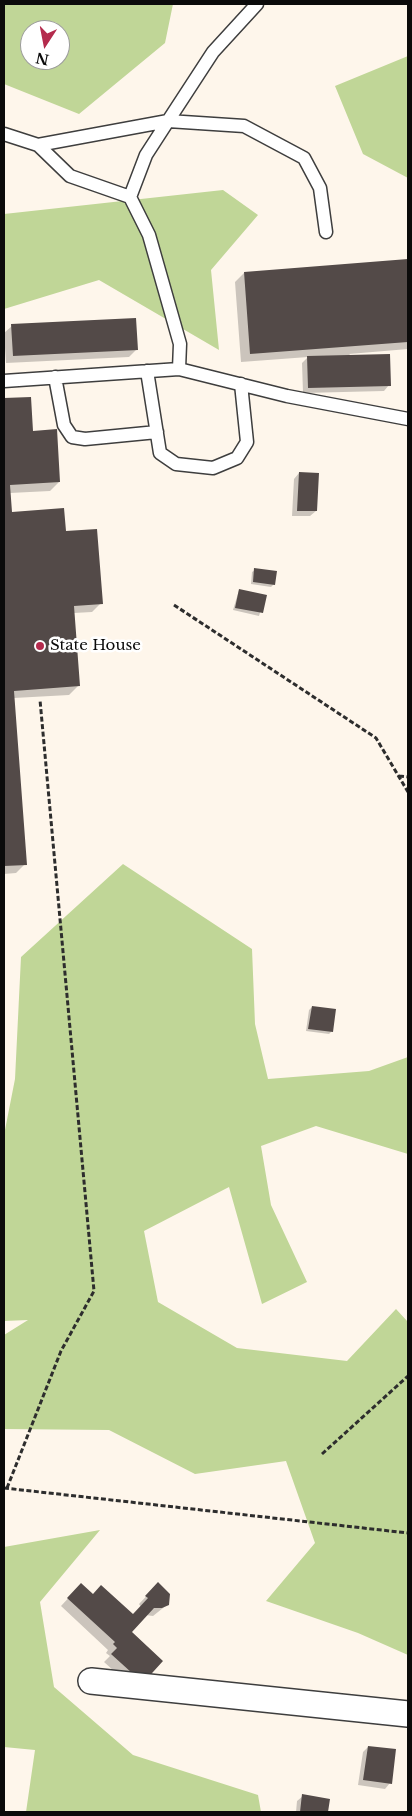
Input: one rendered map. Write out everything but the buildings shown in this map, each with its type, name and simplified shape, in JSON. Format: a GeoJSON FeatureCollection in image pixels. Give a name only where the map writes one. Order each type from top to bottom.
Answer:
{"type":"FeatureCollection","features":[{"type":"Feature","properties":{"kind":"street"},"geometry":{"type":"LineString","coordinates":[[91,1681],[408,1714]]}},
{"type":"Feature","properties":{"kind":"lane"},"geometry":{"type":"LineString","coordinates":[[130,197],[146,155],[213,52],[257,4]]}},
{"type":"Feature","properties":{"kind":"lane"},"geometry":{"type":"LineString","coordinates":[[38,145],[168,121],[244,126],[304,158],[320,188],[326,232]]}},
{"type":"Feature","properties":{"kind":"lane"},"geometry":{"type":"LineString","coordinates":[[4,134],[38,145],[70,176],[130,197],[148,235],[180,344],[179,369]]}},
{"type":"Feature","properties":{"kind":"lane"},"geometry":{"type":"LineString","coordinates":[[4,381],[179,369],[287,396],[408,419]]}},
{"type":"Feature","properties":{"kind":"lane"},"geometry":{"type":"LineString","coordinates":[[147,371],[160,453],[176,464],[213,468],[238,458],[247,442],[241,384]]}},
{"type":"Feature","properties":{"kind":"lane"},"geometry":{"type":"LineString","coordinates":[[55,377],[64,425],[72,437],[85,439],[157,432]]}},
{"type":"Feature","properties":{"kind":"path"},"geometry":{"type":"LineString","coordinates":[[174,605],[376,738],[408,792]]}},
{"type":"Feature","properties":{"kind":"path"},"geometry":{"type":"LineString","coordinates":[[40,700],[94,1291],[61,1351],[6,1488],[408,1533]]}},
{"type":"Feature","properties":{"kind":"path"},"geometry":{"type":"LineString","coordinates":[[399,776],[408,777]]}},
{"type":"Feature","properties":{"kind":"path"},"geometry":{"type":"LineString","coordinates":[[322,1454],[408,1376]]}},
{"type":"Feature","properties":{"kind":"green space"},"geometry":{"type":"Polygon","coordinates":[[[4,4],[173,4],[165,43],[79,114],[4,84],[4,4]]]}},
{"type":"Feature","properties":{"kind":"green space"},"geometry":{"type":"Polygon","coordinates":[[[408,56],[408,178],[363,154],[335,86],[408,56]]]}},
{"type":"Feature","properties":{"kind":"green space"},"geometry":{"type":"Polygon","coordinates":[[[223,190],[258,215],[211,270],[219,350],[99,280],[4,309],[4,214],[223,190]]]}},
{"type":"Feature","properties":{"kind":"green space"},"geometry":{"type":"Polygon","coordinates":[[[123,864],[252,949],[255,1024],[268,1079],[369,1071],[408,1057],[408,1154],[316,1126],[261,1146],[271,1205],[307,1282],[262,1304],[229,1187],[144,1231],[158,1302],[237,1348],[347,1361],[396,1309],[408,1322],[408,1655],[358,1633],[266,1601],[315,1543],[286,1461],[195,1474],[109,1430],[4,1429],[4,1335],[28,1320],[4,1321],[4,1135],[15,1079],[21,957],[123,864]]]}},
{"type":"Feature","properties":{"kind":"green space"},"geometry":{"type":"Polygon","coordinates":[[[100,1530],[40,1602],[54,1687],[133,1755],[258,1795],[261,1812],[26,1812],[35,1750],[4,1747],[4,1547],[100,1530]]]}},
{"type":"Feature","properties":{"kind":"place","name":"State House"},"geometry":{"type":"Point","coordinates":[40,646]}}]}
